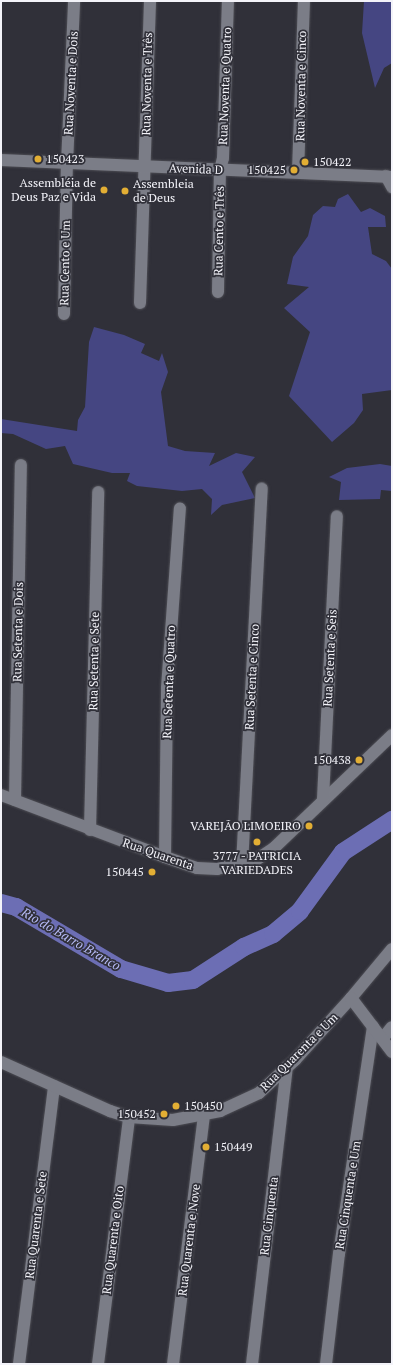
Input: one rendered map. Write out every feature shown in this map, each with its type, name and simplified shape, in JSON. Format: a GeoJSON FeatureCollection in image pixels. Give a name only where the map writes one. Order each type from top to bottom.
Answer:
{"type":"FeatureCollection","features":[{"type":"Feature","properties":{"kind":"street","name":"Rua Noventa e Dois"},"geometry":{"type":"LineString","coordinates":[[67,164],[74,1]]}},
{"type":"Feature","properties":{"kind":"street","name":"Rua Noventa e Três"},"geometry":{"type":"LineString","coordinates":[[140,303],[150,1]]}},
{"type":"Feature","properties":{"kind":"street","name":"Rua Noventa e Quatro"},"geometry":{"type":"LineString","coordinates":[[220,170],[223,158],[228,1]]}},
{"type":"Feature","properties":{"kind":"street","name":"Rua Noventa e Cinco"},"geometry":{"type":"LineString","coordinates":[[298,172],[304,1]]}},
{"type":"Feature","properties":{"kind":"street","name":"Avenida D"},"geometry":{"type":"LineString","coordinates":[[1,160],[67,164],[298,172],[390,180]]}},
{"type":"Feature","properties":{"kind":"street","name":"Rua Cento e Um"},"geometry":{"type":"LineString","coordinates":[[64,314],[67,164]]}},
{"type":"Feature","properties":{"kind":"street","name":"Rua Cento e Três"},"geometry":{"type":"LineString","coordinates":[[218,292],[220,170]]}},
{"type":"Feature","properties":{"kind":"street","name":"Rua Setenta e Dois"},"geometry":{"type":"LineString","coordinates":[[15,800],[21,465]]}},
{"type":"Feature","properties":{"kind":"street","name":"Rua Setenta e Cinco"},"geometry":{"type":"LineString","coordinates":[[242,865],[262,489]]}},
{"type":"Feature","properties":{"kind":"street","name":"Rua Setenta e Sete"},"geometry":{"type":"LineString","coordinates":[[90,830],[98,492]]}},
{"type":"Feature","properties":{"kind":"street","name":"Rua Setenta e Quatro"},"geometry":{"type":"LineString","coordinates":[[165,857],[167,688],[180,508]]}},
{"type":"Feature","properties":{"kind":"street","name":"Rua Setenta e Seis"},"geometry":{"type":"LineString","coordinates":[[323,799],[337,516]]}},
{"type":"Feature","properties":{"kind":"street","name":"Rua Quarenta"},"geometry":{"type":"LineString","coordinates":[[1,795],[90,830],[197,868],[217,869],[242,865],[256,860],[275,846],[392,735]]}},
{"type":"Feature","properties":{"kind":"street","name":"Rua Quarenta e Um"},"geometry":{"type":"LineString","coordinates":[[1,1062],[129,1117],[172,1120],[204,1116],[242,1102],[259,1093],[287,1067],[392,949]]}},
{"type":"Feature","properties":{"kind":"street"},"geometry":{"type":"LineString","coordinates":[[350,998],[383,1038],[392,1052]]}},
{"type":"Feature","properties":{"kind":"street","name":"Rua Cinquenta e Um"},"geometry":{"type":"LineString","coordinates":[[326,1364],[339,1254],[373,1027]]}},
{"type":"Feature","properties":{"kind":"street"},"geometry":{"type":"LineString","coordinates":[[383,1038],[392,1027]]}},
{"type":"Feature","properties":{"kind":"street","name":"Rua Cinquenta"},"geometry":{"type":"LineString","coordinates":[[252,1364],[287,1067]]}},
{"type":"Feature","properties":{"kind":"street","name":"Rua Quarenta e Sete"},"geometry":{"type":"LineString","coordinates":[[20,1364],[54,1086]]}},
{"type":"Feature","properties":{"kind":"street","name":"Rua Quarenta e Nove"},"geometry":{"type":"LineString","coordinates":[[173,1364],[204,1116]]}},
{"type":"Feature","properties":{"kind":"street","name":"Rua Quarenta e Oito"},"geometry":{"type":"LineString","coordinates":[[98,1364],[129,1117]]}},
{"type":"Feature","properties":{"kind":"shaded area"},"geometry":{"type":"Polygon","coordinates":[[[364,1],[392,1],[392,63],[384,68],[375,88],[362,33],[364,1]]]}},
{"type":"Feature","properties":{"kind":"shaded area"},"geometry":{"type":"Polygon","coordinates":[[[348,194],[361,212],[370,208],[385,216],[386,227],[368,227],[372,254],[386,261],[392,269],[392,390],[362,394],[363,410],[354,423],[332,442],[289,396],[310,332],[284,308],[309,287],[287,284],[293,257],[308,236],[313,215],[323,206],[335,207],[338,199],[348,194]]]}},
{"type":"Feature","properties":{"kind":"shaded area"},"geometry":{"type":"Polygon","coordinates":[[[94,327],[124,335],[145,344],[141,353],[159,361],[162,353],[168,372],[161,392],[168,446],[185,451],[215,453],[209,466],[236,453],[255,457],[242,472],[255,498],[222,505],[211,515],[212,499],[202,489],[182,491],[137,486],[127,481],[130,473],[112,473],[73,464],[65,446],[46,449],[13,434],[1,433],[1,419],[77,431],[78,420],[85,407],[89,342],[94,327]]]}},
{"type":"Feature","properties":{"kind":"shaded area"},"geometry":{"type":"Polygon","coordinates":[[[380,464],[392,466],[392,491],[381,490],[380,499],[339,500],[341,482],[329,477],[347,468],[380,464]]]}},
{"type":"Feature","properties":{"kind":"waterway","name":"Rio do Barro Branco"},"geometry":{"type":"LineString","coordinates":[[1,903],[16,907],[121,969],[168,983],[193,980],[244,947],[273,934],[300,911],[343,852],[392,820]]}},
{"type":"Feature","properties":{"kind":"place","name":"150423"},"geometry":{"type":"Point","coordinates":[38,159]}},
{"type":"Feature","properties":{"kind":"place","name":"150422"},"geometry":{"type":"Point","coordinates":[305,162]}},
{"type":"Feature","properties":{"kind":"place","name":"150425"},"geometry":{"type":"Point","coordinates":[294,170]}},
{"type":"Feature","properties":{"kind":"place","name":"Assembléia de Deus Paz e Vida"},"geometry":{"type":"Point","coordinates":[104,190]}},
{"type":"Feature","properties":{"kind":"place","name":"Assembleia de Deus"},"geometry":{"type":"Point","coordinates":[125,191]}},
{"type":"Feature","properties":{"kind":"place","name":"150438"},"geometry":{"type":"Point","coordinates":[359,760]}},
{"type":"Feature","properties":{"kind":"place","name":"VAREJÃO LIMOEIRO"},"geometry":{"type":"Point","coordinates":[309,826]}},
{"type":"Feature","properties":{"kind":"place","name":"3777 - PATRICIA VARIEDADES"},"geometry":{"type":"Point","coordinates":[257,842]}},
{"type":"Feature","properties":{"kind":"place","name":"150445"},"geometry":{"type":"Point","coordinates":[152,872]}},
{"type":"Feature","properties":{"kind":"place","name":"150450"},"geometry":{"type":"Point","coordinates":[176,1106]}},
{"type":"Feature","properties":{"kind":"place","name":"150452"},"geometry":{"type":"Point","coordinates":[164,1114]}},
{"type":"Feature","properties":{"kind":"place","name":"150449"},"geometry":{"type":"Point","coordinates":[206,1147]}}]}
